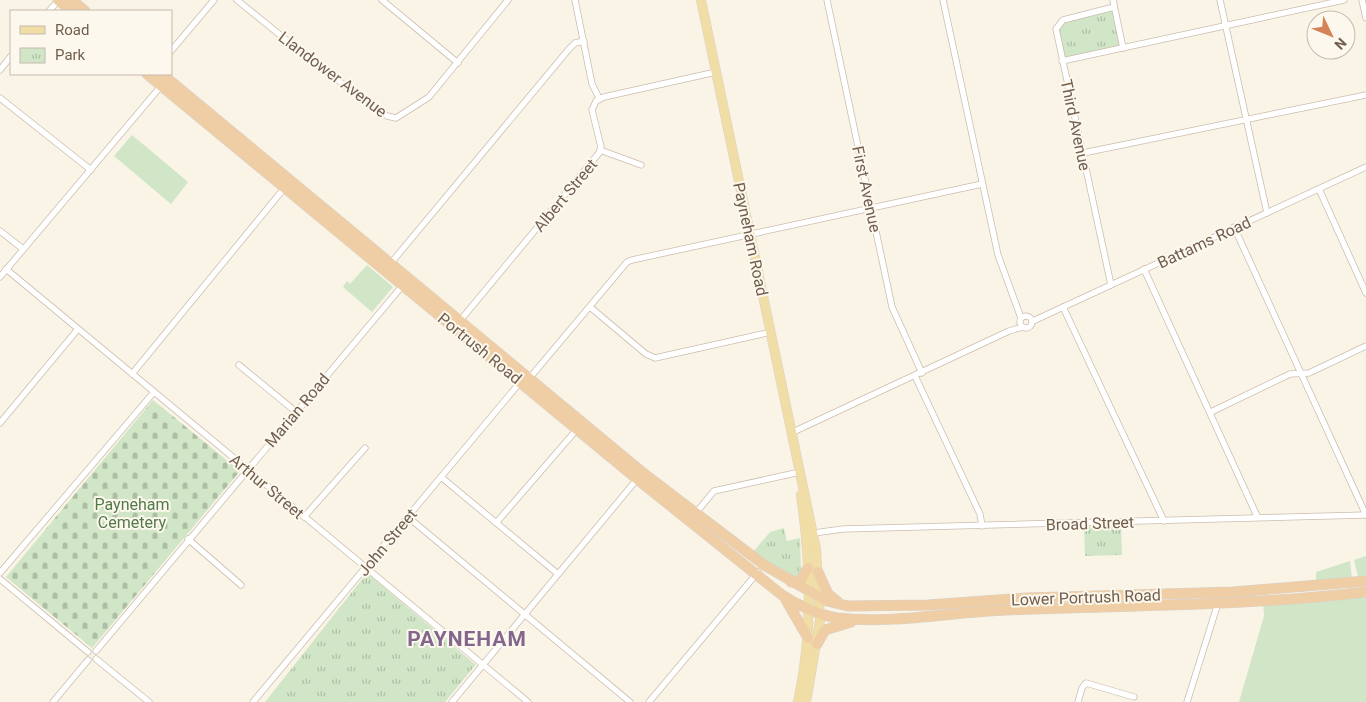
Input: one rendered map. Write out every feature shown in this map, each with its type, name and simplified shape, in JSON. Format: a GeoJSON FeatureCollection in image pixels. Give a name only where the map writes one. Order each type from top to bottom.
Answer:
{"type":"FeatureCollection","features":[{"type":"Feature","properties":{"kind":"highway"},"geometry":{"type":"LineString","coordinates":[[59,0],[71,10]]}},
{"type":"Feature","properties":{"kind":"highway"},"geometry":{"type":"LineString","coordinates":[[72,0],[84,10]]}},
{"type":"Feature","properties":{"kind":"highway","name":"Portrush Road"},"geometry":{"type":"LineString","coordinates":[[148,75],[391,263],[457,324],[782,595],[820,613]]}},
{"type":"Feature","properties":{"kind":"highway"},"geometry":{"type":"LineString","coordinates":[[157,75],[161,86],[181,89]]}},
{"type":"Feature","properties":{"kind":"highway","name":"Portrush Road"},"geometry":{"type":"LineString","coordinates":[[163,75],[403,285],[457,324]]}},
{"type":"Feature","properties":{"kind":"highway","name":"Portrush Road"},"geometry":{"type":"LineString","coordinates":[[640,476],[764,565],[809,592]]}},
{"type":"Feature","properties":{"kind":"highway"},"geometry":{"type":"LineString","coordinates":[[790,582],[800,581],[813,570],[828,594],[842,605]]}},
{"type":"Feature","properties":{"kind":"highway","name":"Lower Portrush Road"},"geometry":{"type":"LineString","coordinates":[[809,592],[820,598],[842,605],[928,605],[1026,598],[1232,592],[1366,582]]}},
{"type":"Feature","properties":{"kind":"highway"},"geometry":{"type":"LineString","coordinates":[[1354,583],[1366,591]]}},
{"type":"Feature","properties":{"kind":"highway","name":"Lower Portrush Road"},"geometry":{"type":"LineString","coordinates":[[820,613],[836,617],[864,619],[909,619],[1008,610],[1218,603],[1366,591]]}},
{"type":"Feature","properties":{"kind":"highway"},"geometry":{"type":"LineString","coordinates":[[1203,593],[1218,603],[1232,592]]}},
{"type":"Feature","properties":{"kind":"highway"},"geometry":{"type":"LineString","coordinates":[[782,595],[797,616],[808,638]]}},
{"type":"Feature","properties":{"kind":"highway"},"geometry":{"type":"LineString","coordinates":[[989,602],[1008,610],[1026,598]]}},
{"type":"Feature","properties":{"kind":"highway"},"geometry":{"type":"LineString","coordinates":[[817,644],[822,634],[828,629],[864,619]]}},
{"type":"Feature","properties":{"kind":"main road","name":"Payneham Road"},"geometry":{"type":"LineString","coordinates":[[701,0],[792,432],[813,570],[820,598],[817,644],[806,702]]}},
{"type":"Feature","properties":{"kind":"main road","name":"Payneham Road"},"geometry":{"type":"LineString","coordinates":[[798,702],[808,638],[809,592],[813,570],[814,533],[800,475]]}},
{"type":"Feature","properties":{"kind":"street"},"geometry":{"type":"LineString","coordinates":[[50,10],[59,0]]}},
{"type":"Feature","properties":{"kind":"street"},"geometry":{"type":"LineString","coordinates":[[172,50],[214,0]]}},
{"type":"Feature","properties":{"kind":"street","name":"Llandower Avenue"},"geometry":{"type":"LineString","coordinates":[[237,0],[317,65],[391,118],[400,116],[429,98],[506,1]]}},
{"type":"Feature","properties":{"kind":"street"},"geometry":{"type":"LineString","coordinates":[[382,0],[458,63]]}},
{"type":"Feature","properties":{"kind":"street"},"geometry":{"type":"LineString","coordinates":[[575,0],[592,84],[599,98],[716,72]]}},
{"type":"Feature","properties":{"kind":"street","name":"First Avenue"},"geometry":{"type":"LineString","coordinates":[[827,0],[893,312],[922,373]]}},
{"type":"Feature","properties":{"kind":"street"},"geometry":{"type":"LineString","coordinates":[[792,432],[1009,331],[1024,327],[1029,328],[1026,318],[1003,273],[943,0]]}},
{"type":"Feature","properties":{"kind":"street"},"geometry":{"type":"LineString","coordinates":[[1113,0],[1123,48]]}},
{"type":"Feature","properties":{"kind":"street"},"geometry":{"type":"LineString","coordinates":[[1220,0],[1267,213]]}},
{"type":"Feature","properties":{"kind":"street"},"geometry":{"type":"LineString","coordinates":[[1062,61],[1344,0]]}},
{"type":"Feature","properties":{"kind":"street"},"geometry":{"type":"LineString","coordinates":[[1362,0],[1366,18]]}},
{"type":"Feature","properties":{"kind":"street","name":"Third Avenue"},"geometry":{"type":"LineString","coordinates":[[1110,285],[1056,29],[1060,22],[1114,7]]}},
{"type":"Feature","properties":{"kind":"street"},"geometry":{"type":"LineString","coordinates":[[391,263],[569,49],[575,44],[584,41]]}},
{"type":"Feature","properties":{"kind":"street"},"geometry":{"type":"LineString","coordinates":[[0,70],[10,57]]}},
{"type":"Feature","properties":{"kind":"street"},"geometry":{"type":"LineString","coordinates":[[0,277],[161,86]]}},
{"type":"Feature","properties":{"kind":"street"},"geometry":{"type":"LineString","coordinates":[[1083,153],[1366,95]]}},
{"type":"Feature","properties":{"kind":"street"},"geometry":{"type":"LineString","coordinates":[[0,98],[91,170]]}},
{"type":"Feature","properties":{"kind":"street","name":"Albert Street"},"geometry":{"type":"LineString","coordinates":[[457,324],[600,150],[592,110],[599,98]]}},
{"type":"Feature","properties":{"kind":"street"},"geometry":{"type":"LineString","coordinates":[[600,150],[641,165]]}},
{"type":"Feature","properties":{"kind":"street","name":"Battams Road"},"geometry":{"type":"LineString","coordinates":[[1026,318],[1041,316],[1366,167]]}},
{"type":"Feature","properties":{"kind":"street"},"geometry":{"type":"LineString","coordinates":[[132,374],[289,184]]}},
{"type":"Feature","properties":{"kind":"street","name":"John Street"},"geometry":{"type":"LineString","coordinates":[[253,702],[441,477],[629,261],[750,233],[982,184]]}},
{"type":"Feature","properties":{"kind":"street"},"geometry":{"type":"LineString","coordinates":[[1319,189],[1366,293]]}},
{"type":"Feature","properties":{"kind":"street"},"geometry":{"type":"LineString","coordinates":[[1234,227],[1366,515]]}},
{"type":"Feature","properties":{"kind":"street"},"geometry":{"type":"LineString","coordinates":[[0,231],[23,249]]}},
{"type":"Feature","properties":{"kind":"street","name":"Arthur Street"},"geometry":{"type":"LineString","coordinates":[[6,269],[528,702]]}},
{"type":"Feature","properties":{"kind":"street"},"geometry":{"type":"LineString","coordinates":[[1144,270],[1211,412],[1257,516]]}},
{"type":"Feature","properties":{"kind":"street","name":"Marian Road"},"geometry":{"type":"LineString","coordinates":[[96,651],[296,410],[403,285]]}},
{"type":"Feature","properties":{"kind":"street"},"geometry":{"type":"LineString","coordinates":[[1063,306],[1164,520]]}},
{"type":"Feature","properties":{"kind":"street"},"geometry":{"type":"LineString","coordinates":[[590,307],[646,354],[654,358],[771,332]]}},
{"type":"Feature","properties":{"kind":"street"},"geometry":{"type":"LineString","coordinates":[[1024,327],[1026,318]]}},
{"type":"Feature","properties":{"kind":"street"},"geometry":{"type":"LineString","coordinates":[[1009,331],[1026,318]]}},
{"type":"Feature","properties":{"kind":"street"},"geometry":{"type":"LineString","coordinates":[[0,424],[78,329]]}},
{"type":"Feature","properties":{"kind":"street"},"geometry":{"type":"LineString","coordinates":[[1211,412],[1290,374],[1309,373],[1366,346]]}},
{"type":"Feature","properties":{"kind":"street"},"geometry":{"type":"LineString","coordinates":[[239,366],[296,410]]}},
{"type":"Feature","properties":{"kind":"street"},"geometry":{"type":"LineString","coordinates":[[915,376],[980,514],[982,526]]}},
{"type":"Feature","properties":{"kind":"street"},"geometry":{"type":"LineString","coordinates":[[0,573],[154,392]]}},
{"type":"Feature","properties":{"kind":"street"},"geometry":{"type":"LineString","coordinates":[[496,523],[580,425]]}},
{"type":"Feature","properties":{"kind":"street"},"geometry":{"type":"LineString","coordinates":[[304,517],[365,448]]}},
{"type":"Feature","properties":{"kind":"street"},"geometry":{"type":"LineString","coordinates":[[695,514],[714,491],[800,475]]}},
{"type":"Feature","properties":{"kind":"street"},"geometry":{"type":"LineString","coordinates":[[452,702],[640,476]]}},
{"type":"Feature","properties":{"kind":"street"},"geometry":{"type":"LineString","coordinates":[[441,477],[558,574]]}},
{"type":"Feature","properties":{"kind":"street","name":"Broad Street"},"geometry":{"type":"LineString","coordinates":[[814,533],[836,530],[1257,516],[1366,515]]}},
{"type":"Feature","properties":{"kind":"street"},"geometry":{"type":"LineString","coordinates":[[408,517],[630,702]]}},
{"type":"Feature","properties":{"kind":"street"},"geometry":{"type":"LineString","coordinates":[[188,539],[241,585]]}},
{"type":"Feature","properties":{"kind":"street"},"geometry":{"type":"LineString","coordinates":[[649,702],[764,565]]}},
{"type":"Feature","properties":{"kind":"street"},"geometry":{"type":"LineString","coordinates":[[0,579],[88,652],[96,651],[96,659]]}},
{"type":"Feature","properties":{"kind":"street"},"geometry":{"type":"LineString","coordinates":[[1187,702],[1218,603]]}},
{"type":"Feature","properties":{"kind":"street"},"geometry":{"type":"LineString","coordinates":[[54,702],[88,660],[88,652]]}},
{"type":"Feature","properties":{"kind":"street"},"geometry":{"type":"LineString","coordinates":[[88,660],[93,661],[96,659]]}},
{"type":"Feature","properties":{"kind":"street"},"geometry":{"type":"LineString","coordinates":[[96,659],[149,702]]}},
{"type":"Feature","properties":{"kind":"street"},"geometry":{"type":"LineString","coordinates":[[1078,702],[1082,688],[1086,683],[1134,697]]}},
{"type":"Feature","properties":{"kind":"green space"},"geometry":{"type":"Polygon","coordinates":[[[1114,7],[1123,48],[1062,61],[1057,25],[1059,21],[1114,7]]]}},
{"type":"Feature","properties":{"kind":"green space"},"geometry":{"type":"Polygon","coordinates":[[[132,135],[188,182],[171,204],[114,156],[132,135]]]}},
{"type":"Feature","properties":{"kind":"green space"},"geometry":{"type":"Polygon","coordinates":[[[367,265],[393,287],[372,312],[343,287],[347,281],[350,284],[367,265]]]}},
{"type":"Feature","properties":{"kind":"green space","name":"Payneham Cemetery"},"geometry":{"type":"Polygon","coordinates":[[[153,400],[240,471],[92,648],[6,577],[153,400]]]}},
{"type":"Feature","properties":{"kind":"green space"},"geometry":{"type":"Polygon","coordinates":[[[1121,525],[1122,555],[1085,556],[1084,527],[1121,525]]]}},
{"type":"Feature","properties":{"kind":"green space"},"geometry":{"type":"Polygon","coordinates":[[[784,528],[787,541],[800,538],[801,573],[792,579],[753,552],[770,532],[784,528]]]}},
{"type":"Feature","properties":{"kind":"green space"},"geometry":{"type":"Polygon","coordinates":[[[1366,556],[1366,576],[1358,577],[1354,560],[1366,556]]]}},
{"type":"Feature","properties":{"kind":"green space"},"geometry":{"type":"Polygon","coordinates":[[[1350,561],[1352,578],[1316,581],[1316,572],[1350,561]]]}},
{"type":"Feature","properties":{"kind":"green space"},"geometry":{"type":"Polygon","coordinates":[[[367,573],[476,665],[445,702],[265,702],[367,573]]]}},
{"type":"Feature","properties":{"kind":"green space"},"geometry":{"type":"Polygon","coordinates":[[[1366,592],[1366,702],[1239,702],[1264,616],[1263,600],[1366,592]]]}},
{"type":"Feature","properties":{"kind":"district","name":"PAYNEHAM"},"geometry":{"type":"Point","coordinates":[467,639]}}]}
